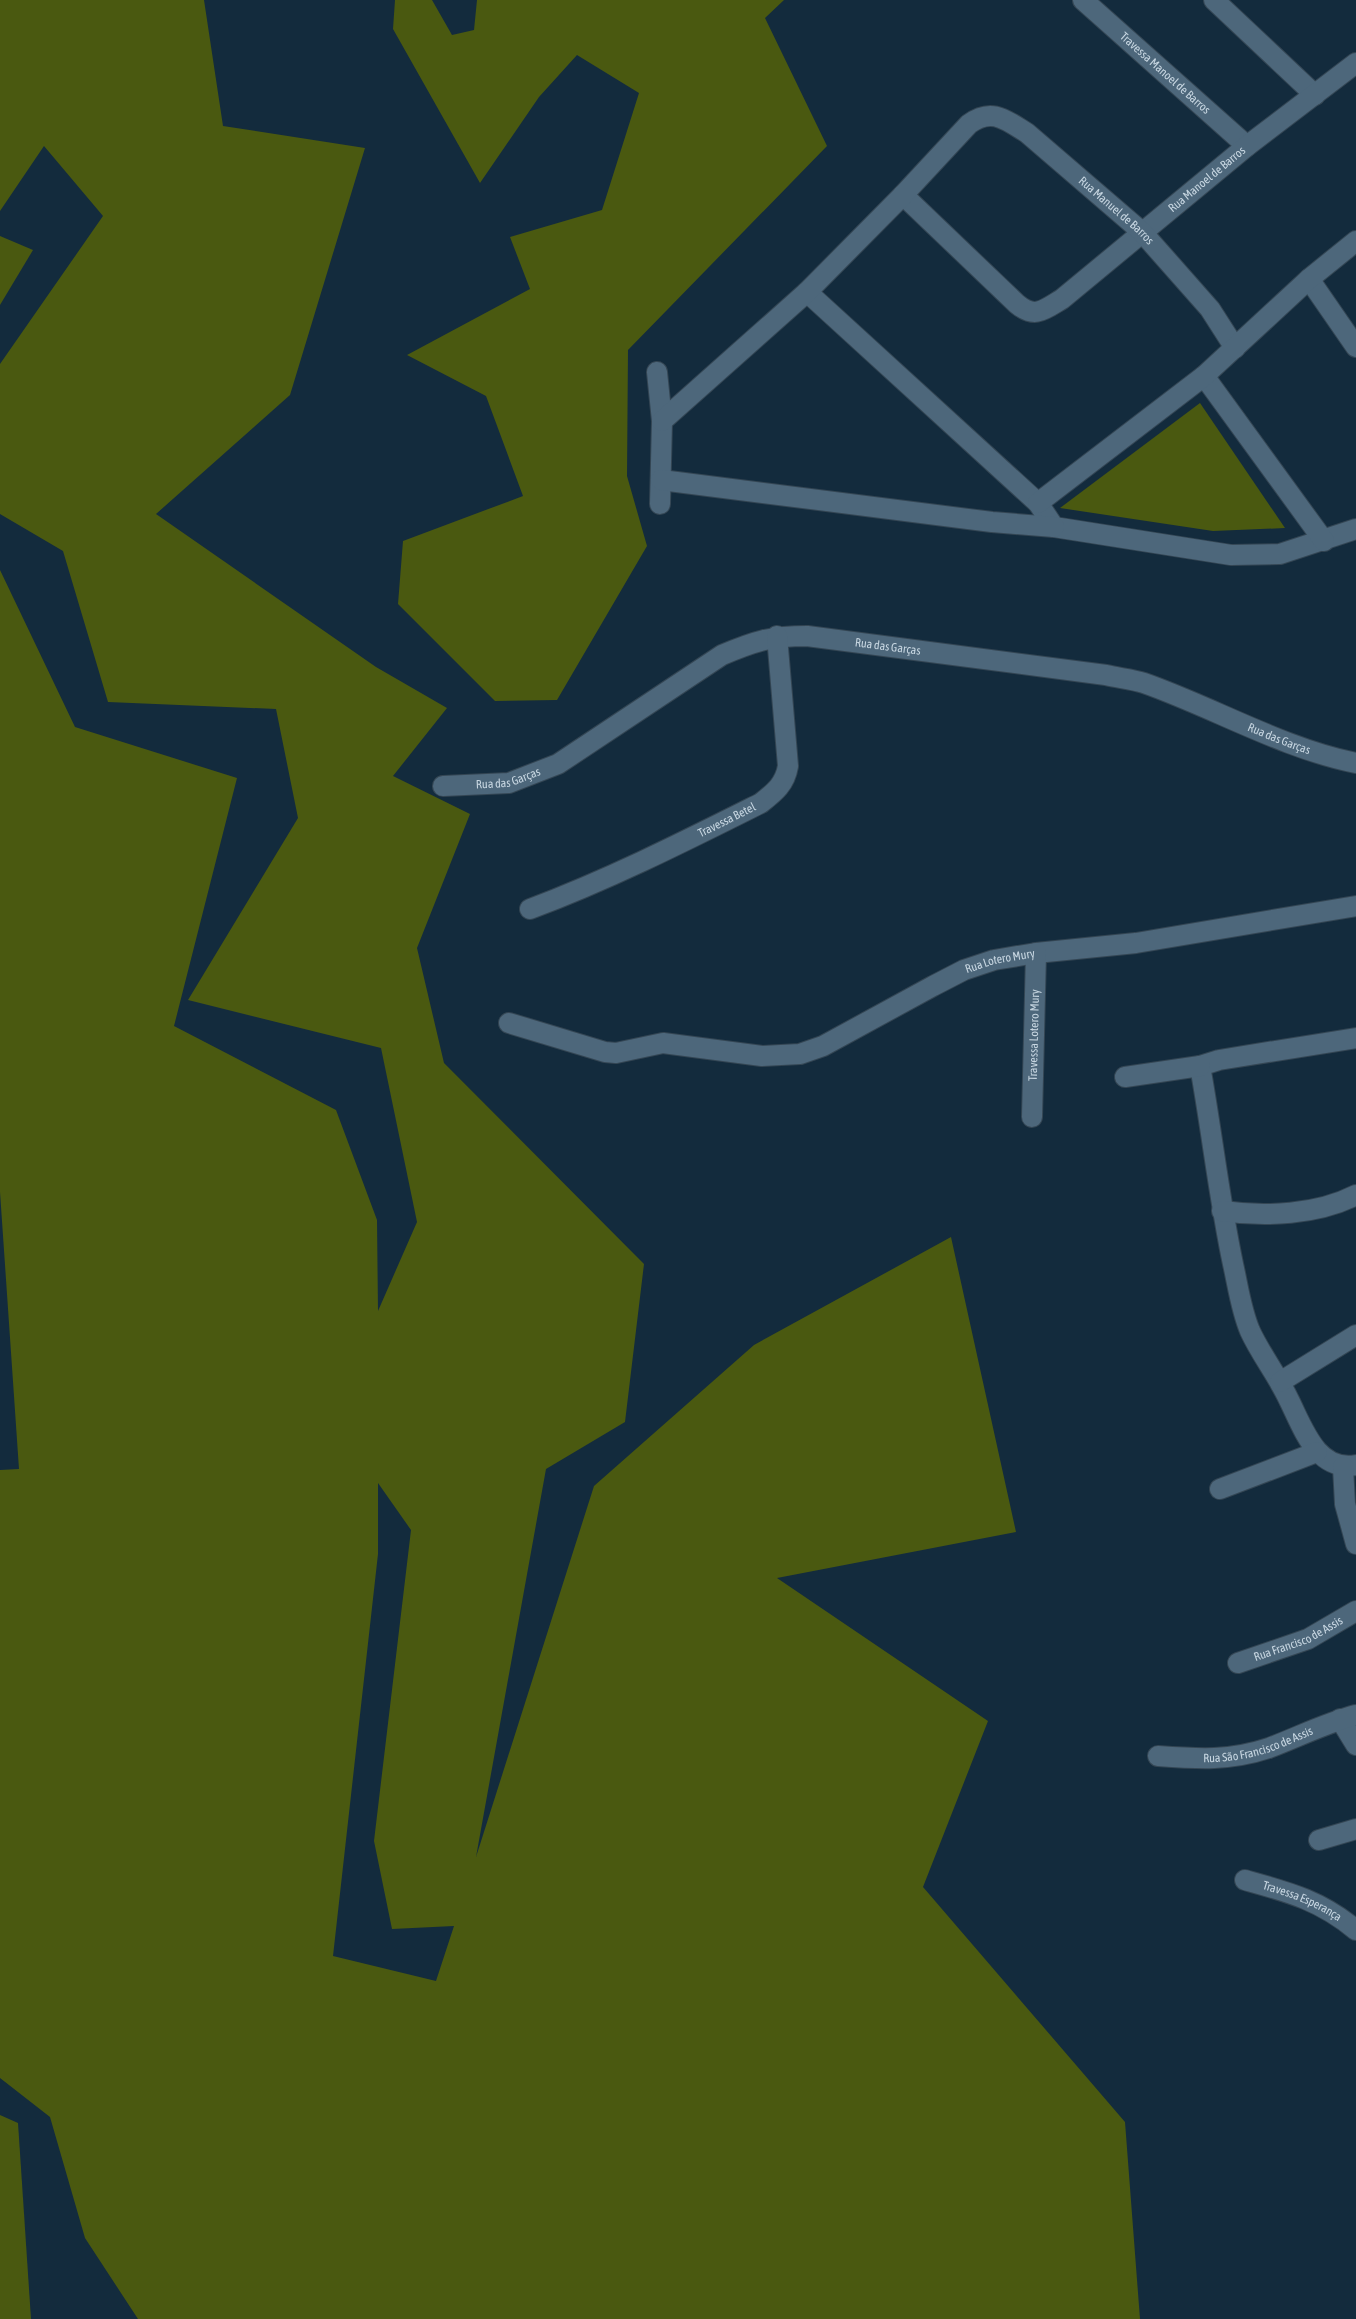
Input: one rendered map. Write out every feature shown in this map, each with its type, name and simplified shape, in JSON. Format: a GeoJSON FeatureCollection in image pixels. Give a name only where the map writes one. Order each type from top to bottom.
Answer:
{"type":"FeatureCollection","features":[{"type":"Feature","properties":{"kind":"street","name":"Travessa Manoel de Barros"},"geometry":{"type":"LineString","coordinates":[[1083,0],[1248,146]]}},
{"type":"Feature","properties":{"kind":"street"},"geometry":{"type":"LineString","coordinates":[[1214,0],[1315,96]]}},
{"type":"Feature","properties":{"kind":"street","name":"Rua Manoel de Barros"},"geometry":{"type":"LineString","coordinates":[[903,195],[1025,311],[1032,313],[1043,311],[1062,299],[1248,146],[1356,63]]}},
{"type":"Feature","properties":{"kind":"street","name":"Rua Manuel de Barros"},"geometry":{"type":"LineString","coordinates":[[903,195],[969,124],[979,116],[987,114],[1007,121],[1027,133],[1142,232],[1210,309],[1236,348]]}},
{"type":"Feature","properties":{"kind":"street"},"geometry":{"type":"LineString","coordinates":[[662,422],[807,292],[903,195]]}},
{"type":"Feature","properties":{"kind":"street"},"geometry":{"type":"LineString","coordinates":[[1038,503],[1204,376],[1309,279],[1356,241]]}},
{"type":"Feature","properties":{"kind":"street"},"geometry":{"type":"LineString","coordinates":[[1309,279],[1356,348]]}},
{"type":"Feature","properties":{"kind":"street"},"geometry":{"type":"LineString","coordinates":[[807,292],[1038,503],[1054,527]]}},
{"type":"Feature","properties":{"kind":"street"},"geometry":{"type":"LineString","coordinates":[[657,372],[662,422],[660,504]]}},
{"type":"Feature","properties":{"kind":"street"},"geometry":{"type":"LineString","coordinates":[[1204,376],[1324,541]]}},
{"type":"Feature","properties":{"kind":"street"},"geometry":{"type":"LineString","coordinates":[[661,480],[992,522],[1054,527],[1231,555],[1280,554],[1356,529]]}},
{"type":"Feature","properties":{"kind":"street","name":"Rua das Garças"},"geometry":{"type":"LineString","coordinates":[[443,786],[509,783],[558,764],[722,655],[745,645],[777,636],[807,636],[1106,676],[1142,683],[1301,747],[1333,758],[1356,763]]}},
{"type":"Feature","properties":{"kind":"street","name":"Travessa Betel"},"geometry":{"type":"LineString","coordinates":[[530,909],[648,860],[761,803],[775,793],[786,779],[788,766],[777,636]]}},
{"type":"Feature","properties":{"kind":"street","name":"Rua Lotero Mury"},"geometry":{"type":"LineString","coordinates":[[509,1024],[605,1052],[628,1051],[663,1043],[762,1056],[800,1054],[822,1046],[964,970],[994,960],[1036,953],[1136,943],[1356,906]]}},
{"type":"Feature","properties":{"kind":"street","name":"Travessa Lotero Mury"},"geometry":{"type":"LineString","coordinates":[[1032,1117],[1036,953]]}},
{"type":"Feature","properties":{"kind":"street"},"geometry":{"type":"LineString","coordinates":[[1125,1077],[1200,1066],[1219,1060],[1356,1038]]}},
{"type":"Feature","properties":{"kind":"street"},"geometry":{"type":"LineString","coordinates":[[1200,1066],[1222,1211],[1249,1330],[1280,1382],[1317,1452],[1330,1462],[1350,1466],[1346,1504],[1356,1544]]}},
{"type":"Feature","properties":{"kind":"street"},"geometry":{"type":"LineString","coordinates":[[1222,1211],[1247,1214],[1310,1211],[1334,1205],[1356,1195]]}},
{"type":"Feature","properties":{"kind":"street"},"geometry":{"type":"LineString","coordinates":[[1280,1382],[1356,1335]]}},
{"type":"Feature","properties":{"kind":"street"},"geometry":{"type":"LineString","coordinates":[[1220,1489],[1317,1452]]}},
{"type":"Feature","properties":{"kind":"street","name":"Rua Francisco de Assis"},"geometry":{"type":"LineString","coordinates":[[1238,1663],[1308,1639],[1356,1611]]}},
{"type":"Feature","properties":{"kind":"street"},"geometry":{"type":"LineString","coordinates":[[1348,1717],[1356,1745]]}},
{"type":"Feature","properties":{"kind":"street","name":"Rua São Francisco de Assis"},"geometry":{"type":"LineString","coordinates":[[1158,1756],[1210,1760],[1243,1755],[1268,1748],[1348,1717]]}},
{"type":"Feature","properties":{"kind":"street"},"geometry":{"type":"LineString","coordinates":[[1319,1840],[1356,1829]]}},
{"type":"Feature","properties":{"kind":"street","name":"Travessa Esperança"},"geometry":{"type":"LineString","coordinates":[[1245,1880],[1303,1897],[1337,1914],[1356,1930]]}},
{"type":"Feature","properties":{"kind":"green space"},"geometry":{"type":"Polygon","coordinates":[[[0,0],[204,0],[223,126],[365,148],[290,395],[156,514],[376,667],[447,708],[393,776],[470,814],[417,948],[444,1063],[644,1264],[625,1422],[546,1469],[476,1857],[594,1486],[754,1345],[951,1237],[1016,1532],[777,1578],[988,1721],[923,1887],[1125,2122],[1140,2319],[138,2319],[85,2238],[50,2117],[0,2078],[0,1470],[19,1469],[0,1192],[0,570],[75,727],[237,778],[174,1026],[336,1110],[377,1220],[378,1311],[417,1222],[381,1048],[188,1000],[298,818],[276,709],[108,702],[63,551],[0,514],[0,364],[103,216],[44,146],[0,211],[0,0]],[[378,1483],[378,1554],[333,1956],[436,1981],[454,1926],[392,1929],[374,1841],[411,1530],[378,1483]]]}},
{"type":"Feature","properties":{"kind":"green space"},"geometry":{"type":"Polygon","coordinates":[[[395,0],[432,0],[452,35],[474,30],[477,0],[784,0],[765,18],[827,146],[628,350],[627,476],[647,546],[557,700],[495,701],[398,604],[403,541],[523,496],[486,396],[407,355],[530,289],[510,237],[602,210],[639,93],[577,55],[539,97],[480,183],[393,29],[395,0]]]}},
{"type":"Feature","properties":{"kind":"green space"},"geometry":{"type":"Polygon","coordinates":[[[0,236],[33,250],[0,305],[0,236]]]}},
{"type":"Feature","properties":{"kind":"green space"},"geometry":{"type":"Polygon","coordinates":[[[1200,403],[1285,528],[1213,531],[1060,508],[1200,403]]]}},
{"type":"Feature","properties":{"kind":"green space"},"geometry":{"type":"Polygon","coordinates":[[[0,2115],[18,2123],[31,2319],[0,2319],[0,2115]]]}}]}
